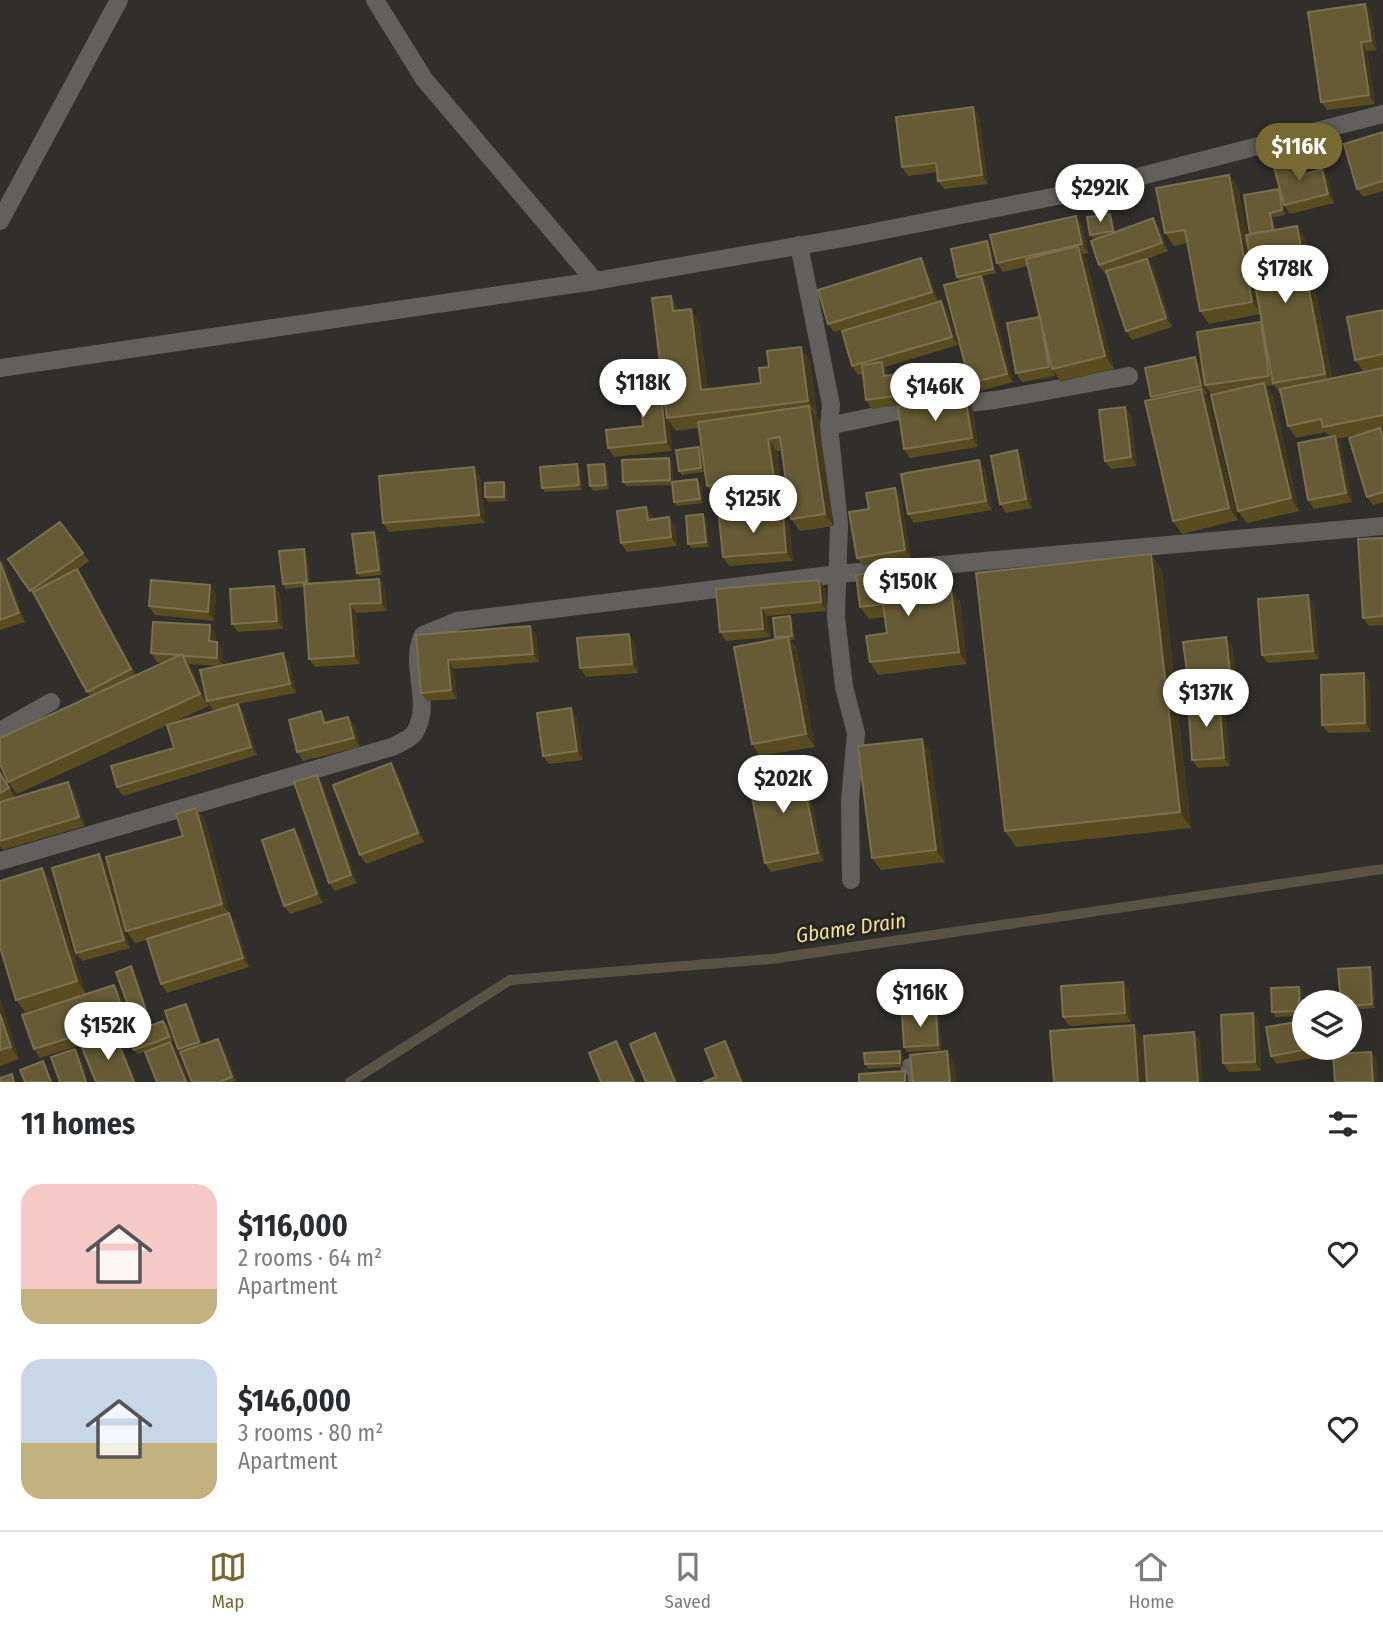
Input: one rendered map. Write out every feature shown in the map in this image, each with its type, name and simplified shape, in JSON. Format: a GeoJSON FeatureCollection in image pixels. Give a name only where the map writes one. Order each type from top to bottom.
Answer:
{"type":"FeatureCollection","features":[{"type":"Feature","properties":{"kind":"street"},"geometry":{"type":"LineString","coordinates":[[0,221],[119,0]]}},
{"type":"Feature","properties":{"kind":"street"},"geometry":{"type":"LineString","coordinates":[[375,0],[424,79],[595,281]]}},
{"type":"Feature","properties":{"kind":"street"},"geometry":{"type":"LineString","coordinates":[[0,368],[595,281],[799,245],[1083,191],[1383,114]]}},
{"type":"Feature","properties":{"kind":"street"},"geometry":{"type":"LineString","coordinates":[[799,245],[831,405],[829,426],[839,524],[837,629],[844,687],[856,733],[850,801],[851,880]]}},
{"type":"Feature","properties":{"kind":"street"},"geometry":{"type":"LineString","coordinates":[[829,426],[899,411],[995,400],[1129,376]]}},
{"type":"Feature","properties":{"kind":"street"},"geometry":{"type":"LineString","coordinates":[[0,861],[392,747],[414,734],[422,713],[417,648],[423,635],[457,621],[838,574],[1383,526]]}},
{"type":"Feature","properties":{"kind":"street"},"geometry":{"type":"LineString","coordinates":[[0,731],[51,702]]}},
{"type":"Feature","properties":{"kind":"building"},"geometry":{"type":"Polygon","coordinates":[[[1365,4],[1371,41],[1361,42],[1369,95],[1321,102],[1308,12],[1365,4]]]}},
{"type":"Feature","properties":{"kind":"building"},"geometry":{"type":"Polygon","coordinates":[[[973,107],[982,175],[938,181],[936,163],[902,167],[896,117],[973,107]]]}},
{"type":"Feature","properties":{"kind":"building"},"geometry":{"type":"Polygon","coordinates":[[[1383,132],[1383,181],[1357,189],[1344,144],[1383,132]]]}},
{"type":"Feature","properties":{"kind":"building"},"geometry":{"type":"Polygon","coordinates":[[[1298,161],[1302,175],[1322,169],[1328,194],[1284,205],[1274,167],[1298,161]]]}},
{"type":"Feature","properties":{"kind":"building"},"geometry":{"type":"Polygon","coordinates":[[[1229,175],[1252,302],[1200,311],[1185,230],[1165,233],[1156,188],[1229,175]]]}},
{"type":"Feature","properties":{"kind":"building"},"geometry":{"type":"Polygon","coordinates":[[[1279,189],[1282,210],[1270,213],[1273,230],[1250,234],[1244,195],[1279,189]]]}},
{"type":"Feature","properties":{"kind":"building"},"geometry":{"type":"Polygon","coordinates":[[[1110,214],[1113,231],[1090,235],[1087,217],[1110,214]]]}},
{"type":"Feature","properties":{"kind":"building"},"geometry":{"type":"Polygon","coordinates":[[[1076,216],[1082,244],[997,263],[990,235],[1076,216]]]}},
{"type":"Feature","properties":{"kind":"building"},"geometry":{"type":"Polygon","coordinates":[[[1153,218],[1162,243],[1099,265],[1091,241],[1153,218]]]}},
{"type":"Feature","properties":{"kind":"building"},"geometry":{"type":"Polygon","coordinates":[[[1297,226],[1325,374],[1273,383],[1246,235],[1297,226]]]}},
{"type":"Feature","properties":{"kind":"building"},"geometry":{"type":"Polygon","coordinates":[[[987,241],[993,269],[957,277],[951,249],[987,241]]]}},
{"type":"Feature","properties":{"kind":"building"},"geometry":{"type":"Polygon","coordinates":[[[1078,246],[1105,356],[1052,369],[1026,259],[1078,246]]]}},
{"type":"Feature","properties":{"kind":"building"},"geometry":{"type":"Polygon","coordinates":[[[921,258],[932,292],[828,324],[818,290],[921,258]]]}},
{"type":"Feature","properties":{"kind":"building"},"geometry":{"type":"Polygon","coordinates":[[[1147,259],[1166,318],[1126,331],[1106,271],[1147,259]]]}},
{"type":"Feature","properties":{"kind":"building"},"geometry":{"type":"Polygon","coordinates":[[[981,276],[1007,374],[970,383],[944,285],[981,276]]]}},
{"type":"Feature","properties":{"kind":"building"},"geometry":{"type":"Polygon","coordinates":[[[671,296],[673,311],[691,309],[701,390],[761,383],[759,368],[769,367],[767,351],[801,347],[808,401],[667,418],[652,298],[671,296]]]}},
{"type":"Feature","properties":{"kind":"building"},"geometry":{"type":"Polygon","coordinates":[[[941,301],[952,337],[852,366],[842,331],[941,301]]]}},
{"type":"Feature","properties":{"kind":"building"},"geometry":{"type":"Polygon","coordinates":[[[1383,310],[1383,354],[1355,360],[1347,317],[1383,310]]]}},
{"type":"Feature","properties":{"kind":"building"},"geometry":{"type":"Polygon","coordinates":[[[1040,317],[1049,367],[1016,373],[1007,323],[1040,317]]]}},
{"type":"Feature","properties":{"kind":"building"},"geometry":{"type":"Polygon","coordinates":[[[1261,322],[1269,376],[1205,385],[1197,332],[1261,322]]]}},
{"type":"Feature","properties":{"kind":"building"},"geometry":{"type":"Polygon","coordinates":[[[1195,357],[1201,386],[1151,397],[1145,368],[1195,357]]]}},
{"type":"Feature","properties":{"kind":"building"},"geometry":{"type":"Polygon","coordinates":[[[882,362],[884,376],[954,367],[957,388],[866,400],[862,365],[882,362]]]}},
{"type":"Feature","properties":{"kind":"building"},"geometry":{"type":"Polygon","coordinates":[[[1383,368],[1383,415],[1323,427],[1321,419],[1288,426],[1280,389],[1383,368]]]}},
{"type":"Feature","properties":{"kind":"building"},"geometry":{"type":"Polygon","coordinates":[[[659,375],[666,442],[608,448],[606,430],[643,426],[638,378],[659,375]]]}},
{"type":"Feature","properties":{"kind":"building"},"geometry":{"type":"Polygon","coordinates":[[[1264,383],[1291,498],[1238,511],[1211,395],[1264,383]]]}},
{"type":"Feature","properties":{"kind":"building"},"geometry":{"type":"Polygon","coordinates":[[[1201,389],[1229,508],[1173,521],[1145,401],[1201,389]]]}},
{"type":"Feature","properties":{"kind":"building"},"geometry":{"type":"Polygon","coordinates":[[[965,396],[972,438],[904,449],[898,407],[965,396]]]}},
{"type":"Feature","properties":{"kind":"building"},"geometry":{"type":"Polygon","coordinates":[[[809,406],[825,514],[791,519],[780,437],[768,439],[774,477],[707,486],[698,422],[809,406]]]}},
{"type":"Feature","properties":{"kind":"building"},"geometry":{"type":"Polygon","coordinates":[[[1125,407],[1131,457],[1105,461],[1099,410],[1125,407]]]}},
{"type":"Feature","properties":{"kind":"building"},"geometry":{"type":"Polygon","coordinates":[[[1380,428],[1383,438],[1383,492],[1367,497],[1349,438],[1380,428]]]}},
{"type":"Feature","properties":{"kind":"building"},"geometry":{"type":"Polygon","coordinates":[[[1335,436],[1346,493],[1308,500],[1298,443],[1335,436]]]}},
{"type":"Feature","properties":{"kind":"building"},"geometry":{"type":"Polygon","coordinates":[[[699,447],[701,468],[679,471],[676,450],[699,447]]]}},
{"type":"Feature","properties":{"kind":"building"},"geometry":{"type":"Polygon","coordinates":[[[1017,450],[1026,499],[1000,504],[991,456],[1017,450]]]}},
{"type":"Feature","properties":{"kind":"building"},"geometry":{"type":"Polygon","coordinates":[[[669,458],[670,480],[623,482],[622,460],[669,458]]]}},
{"type":"Feature","properties":{"kind":"building"},"geometry":{"type":"Polygon","coordinates":[[[979,460],[986,501],[908,514],[901,474],[979,460]]]}},
{"type":"Feature","properties":{"kind":"building"},"geometry":{"type":"Polygon","coordinates":[[[577,464],[579,485],[542,488],[540,467],[577,464]]]}},
{"type":"Feature","properties":{"kind":"building"},"geometry":{"type":"Polygon","coordinates":[[[604,464],[606,485],[590,486],[588,465],[604,464]]]}},
{"type":"Feature","properties":{"kind":"building"},"geometry":{"type":"Polygon","coordinates":[[[474,467],[479,515],[383,523],[379,476],[474,467]]]}},
{"type":"Feature","properties":{"kind":"building"},"geometry":{"type":"Polygon","coordinates":[[[697,479],[700,499],[674,502],[672,482],[697,479]]]}},
{"type":"Feature","properties":{"kind":"building"},"geometry":{"type":"Polygon","coordinates":[[[504,482],[504,497],[485,497],[485,483],[504,482]]]}},
{"type":"Feature","properties":{"kind":"building"},"geometry":{"type":"Polygon","coordinates":[[[895,488],[905,550],[857,558],[849,512],[869,509],[866,493],[895,488]]]}},
{"type":"Feature","properties":{"kind":"building"},"geometry":{"type":"Polygon","coordinates":[[[646,507],[648,520],[669,517],[671,537],[621,543],[617,511],[646,507]]]}},
{"type":"Feature","properties":{"kind":"building"},"geometry":{"type":"Polygon","coordinates":[[[783,513],[786,552],[723,557],[719,518],[783,513]]]}},
{"type":"Feature","properties":{"kind":"building"},"geometry":{"type":"Polygon","coordinates":[[[703,514],[706,542],[688,544],[686,516],[703,514]]]}},
{"type":"Feature","properties":{"kind":"building"},"geometry":{"type":"Polygon","coordinates":[[[60,522],[83,553],[30,591],[8,559],[60,522]]]}},
{"type":"Feature","properties":{"kind":"building"},"geometry":{"type":"Polygon","coordinates":[[[374,532],[379,570],[357,573],[352,534],[374,532]]]}},
{"type":"Feature","properties":{"kind":"building"},"geometry":{"type":"Polygon","coordinates":[[[1383,538],[1383,616],[1363,618],[1358,539],[1383,538]]]}},
{"type":"Feature","properties":{"kind":"building"},"geometry":{"type":"Polygon","coordinates":[[[304,549],[307,582],[283,584],[279,551],[304,549]]]}},
{"type":"Feature","properties":{"kind":"building"},"geometry":{"type":"Polygon","coordinates":[[[1151,554],[1180,812],[1005,831],[976,573],[1151,554]]]}},
{"type":"Feature","properties":{"kind":"building"},"geometry":{"type":"Polygon","coordinates":[[[0,562],[19,613],[0,620],[0,562]]]}},
{"type":"Feature","properties":{"kind":"building"},"geometry":{"type":"Polygon","coordinates":[[[77,569],[131,669],[87,692],[33,592],[77,569]]]}},
{"type":"Feature","properties":{"kind":"building"},"geometry":{"type":"Polygon","coordinates":[[[902,569],[905,594],[951,589],[959,652],[870,662],[866,636],[887,633],[883,604],[860,607],[856,575],[902,569]]]}},
{"type":"Feature","properties":{"kind":"building"},"geometry":{"type":"Polygon","coordinates":[[[379,579],[381,603],[350,604],[354,656],[309,659],[304,584],[379,579]]]}},
{"type":"Feature","properties":{"kind":"building"},"geometry":{"type":"Polygon","coordinates":[[[151,580],[210,585],[208,612],[149,606],[151,580]]]}},
{"type":"Feature","properties":{"kind":"building"},"geometry":{"type":"Polygon","coordinates":[[[819,580],[821,602],[761,608],[763,629],[720,632],[716,589],[819,580]]]}},
{"type":"Feature","properties":{"kind":"building"},"geometry":{"type":"Polygon","coordinates":[[[274,586],[277,621],[232,624],[230,589],[274,586]]]}},
{"type":"Feature","properties":{"kind":"building"},"geometry":{"type":"Polygon","coordinates":[[[1308,595],[1313,651],[1262,655],[1258,599],[1308,595]]]}},
{"type":"Feature","properties":{"kind":"building"},"geometry":{"type":"Polygon","coordinates":[[[790,616],[792,636],[775,637],[773,618],[790,616]]]}},
{"type":"Feature","properties":{"kind":"building"},"geometry":{"type":"Polygon","coordinates":[[[153,622],[210,625],[209,641],[217,642],[217,658],[151,653],[153,622]]]}},
{"type":"Feature","properties":{"kind":"building"},"geometry":{"type":"Polygon","coordinates":[[[530,626],[533,654],[448,660],[451,690],[421,693],[416,635],[530,626]]]}},
{"type":"Feature","properties":{"kind":"building"},"geometry":{"type":"Polygon","coordinates":[[[629,634],[632,664],[580,668],[577,638],[629,634]]]}},
{"type":"Feature","properties":{"kind":"building"},"geometry":{"type":"Polygon","coordinates":[[[788,637],[806,734],[752,744],[734,647],[788,637]]]}},
{"type":"Feature","properties":{"kind":"building"},"geometry":{"type":"Polygon","coordinates":[[[1226,637],[1232,689],[1190,695],[1183,642],[1226,637]]]}},
{"type":"Feature","properties":{"kind":"building"},"geometry":{"type":"Polygon","coordinates":[[[283,653],[290,684],[207,701],[200,670],[283,653]]]}},
{"type":"Feature","properties":{"kind":"building"},"geometry":{"type":"Polygon","coordinates":[[[182,654],[200,694],[8,782],[0,764],[0,738],[182,654]]]}},
{"type":"Feature","properties":{"kind":"building"},"geometry":{"type":"Polygon","coordinates":[[[1364,673],[1365,723],[1322,725],[1321,675],[1364,673]]]}},
{"type":"Feature","properties":{"kind":"building"},"geometry":{"type":"Polygon","coordinates":[[[1219,698],[1224,758],[1192,760],[1188,701],[1219,698]]]}},
{"type":"Feature","properties":{"kind":"building"},"geometry":{"type":"Polygon","coordinates":[[[238,704],[251,747],[117,787],[111,766],[174,748],[167,725],[238,704]]]}},
{"type":"Feature","properties":{"kind":"building"},"geometry":{"type":"Polygon","coordinates":[[[571,708],[577,751],[543,756],[537,713],[571,708]]]}},
{"type":"Feature","properties":{"kind":"building"},"geometry":{"type":"Polygon","coordinates":[[[321,711],[324,723],[348,717],[354,738],[297,752],[289,720],[321,711]]]}},
{"type":"Feature","properties":{"kind":"building"},"geometry":{"type":"Polygon","coordinates":[[[922,739],[936,850],[872,858],[858,746],[922,739]]]}},
{"type":"Feature","properties":{"kind":"building"},"geometry":{"type":"Polygon","coordinates":[[[391,763],[418,833],[360,855],[333,785],[391,763]]]}},
{"type":"Feature","properties":{"kind":"building"},"geometry":{"type":"Polygon","coordinates":[[[800,766],[818,853],[765,863],[748,777],[800,766]]]}},
{"type":"Feature","properties":{"kind":"building"},"geometry":{"type":"Polygon","coordinates":[[[0,773],[9,788],[0,793],[0,773]]]}},
{"type":"Feature","properties":{"kind":"building"},"geometry":{"type":"Polygon","coordinates":[[[317,775],[351,875],[329,883],[294,782],[317,775]]]}},
{"type":"Feature","properties":{"kind":"building"},"geometry":{"type":"Polygon","coordinates":[[[68,782],[79,817],[0,841],[0,802],[68,782]]]}},
{"type":"Feature","properties":{"kind":"building"},"geometry":{"type":"Polygon","coordinates":[[[196,808],[222,904],[126,931],[106,857],[183,836],[176,814],[196,808]]]}},
{"type":"Feature","properties":{"kind":"building"},"geometry":{"type":"Polygon","coordinates":[[[294,829],[317,894],[284,906],[262,840],[294,829]]]}},
{"type":"Feature","properties":{"kind":"building"},"geometry":{"type":"Polygon","coordinates":[[[99,854],[124,940],[76,953],[52,868],[99,854]]]}},
{"type":"Feature","properties":{"kind":"building"},"geometry":{"type":"Polygon","coordinates":[[[42,868],[77,981],[16,1000],[0,947],[0,881],[42,868]]]}},
{"type":"Feature","properties":{"kind":"building"},"geometry":{"type":"Polygon","coordinates":[[[229,913],[243,958],[161,984],[147,939],[229,913]]]}},
{"type":"Feature","properties":{"kind":"building"},"geometry":{"type":"Polygon","coordinates":[[[131,966],[148,1017],[134,1022],[116,972],[131,966]]]}},
{"type":"Feature","properties":{"kind":"building"},"geometry":{"type":"Polygon","coordinates":[[[1370,967],[1372,1004],[1362,1005],[1362,990],[1340,990],[1338,969],[1370,967]]]}},
{"type":"Feature","properties":{"kind":"building"},"geometry":{"type":"Polygon","coordinates":[[[1123,982],[1125,1013],[1063,1017],[1061,986],[1123,982]]]}},
{"type":"Feature","properties":{"kind":"building"},"geometry":{"type":"Polygon","coordinates":[[[114,985],[126,1020],[34,1049],[22,1015],[114,985]]]}},
{"type":"Feature","properties":{"kind":"building"},"geometry":{"type":"Polygon","coordinates":[[[1299,987],[1299,990],[1292,990],[1292,1011],[1272,1012],[1271,988],[1299,987]]]}},
{"type":"Feature","properties":{"kind":"building"},"geometry":{"type":"Polygon","coordinates":[[[186,1004],[199,1042],[178,1049],[165,1011],[186,1004]]]}},
{"type":"Feature","properties":{"kind":"building"},"geometry":{"type":"Polygon","coordinates":[[[936,1012],[938,1045],[904,1047],[902,1014],[936,1012]]]}},
{"type":"Feature","properties":{"kind":"building"},"geometry":{"type":"Polygon","coordinates":[[[1253,1013],[1255,1062],[1223,1063],[1221,1015],[1253,1013]]]}},
{"type":"Feature","properties":{"kind":"building"},"geometry":{"type":"Polygon","coordinates":[[[0,1014],[11,1047],[0,1050],[0,1014]]]}},
{"type":"Feature","properties":{"kind":"building"},"geometry":{"type":"Polygon","coordinates":[[[163,1021],[169,1037],[134,1050],[128,1034],[163,1021]]]}},
{"type":"Feature","properties":{"kind":"building"},"geometry":{"type":"Polygon","coordinates":[[[1292,1023],[1292,1052],[1271,1056],[1266,1027],[1292,1023]]]}},
{"type":"Feature","properties":{"kind":"building"},"geometry":{"type":"Polygon","coordinates":[[[1134,1025],[1138,1082],[1054,1082],[1050,1031],[1134,1025]]]}},
{"type":"Feature","properties":{"kind":"building"},"geometry":{"type":"Polygon","coordinates":[[[1194,1032],[1198,1082],[1147,1082],[1144,1036],[1194,1032]]]}},
{"type":"Feature","properties":{"kind":"building"},"geometry":{"type":"Polygon","coordinates":[[[655,1033],[675,1082],[646,1082],[630,1044],[655,1033]]]}},
{"type":"Feature","properties":{"kind":"building"},"geometry":{"type":"Polygon","coordinates":[[[115,1035],[134,1082],[96,1082],[82,1048],[115,1035]]]}},
{"type":"Feature","properties":{"kind":"building"},"geometry":{"type":"Polygon","coordinates":[[[218,1039],[232,1077],[219,1082],[192,1082],[180,1052],[218,1039]]]}},
{"type":"Feature","properties":{"kind":"building"},"geometry":{"type":"Polygon","coordinates":[[[616,1041],[634,1082],[601,1082],[589,1053],[616,1041]]]}},
{"type":"Feature","properties":{"kind":"building"},"geometry":{"type":"Polygon","coordinates":[[[725,1041],[741,1082],[703,1082],[716,1077],[705,1049],[725,1041]]]}},
{"type":"Feature","properties":{"kind":"building"},"geometry":{"type":"Polygon","coordinates":[[[170,1042],[186,1082],[157,1082],[145,1052],[170,1042]]]}},
{"type":"Feature","properties":{"kind":"building"},"geometry":{"type":"Polygon","coordinates":[[[75,1049],[86,1082],[60,1082],[51,1057],[75,1049]]]}},
{"type":"Feature","properties":{"kind":"building"},"geometry":{"type":"Polygon","coordinates":[[[900,1051],[900,1063],[865,1064],[864,1053],[900,1051]]]}},
{"type":"Feature","properties":{"kind":"building"},"geometry":{"type":"Polygon","coordinates":[[[947,1051],[950,1082],[913,1082],[910,1055],[947,1051]]]}},
{"type":"Feature","properties":{"kind":"building"},"geometry":{"type":"Polygon","coordinates":[[[1362,1052],[1371,1052],[1373,1082],[1335,1082],[1333,1060],[1362,1060],[1362,1052]]]}},
{"type":"Feature","properties":{"kind":"building"},"geometry":{"type":"Polygon","coordinates":[[[43,1061],[51,1082],[25,1082],[20,1070],[43,1061]]]}},
{"type":"Feature","properties":{"kind":"building"},"geometry":{"type":"Polygon","coordinates":[[[905,1071],[905,1082],[859,1082],[859,1074],[905,1071]]]}},
{"type":"Feature","properties":{"kind":"building"},"geometry":{"type":"Polygon","coordinates":[[[12,1074],[14,1082],[0,1082],[0,1078],[12,1074]]]}},
{"type":"Feature","properties":{"kind":"waterway","name":"Gbame Drain"},"geometry":{"type":"LineString","coordinates":[[350,1082],[510,980],[771,959],[1383,869]]}}]}
